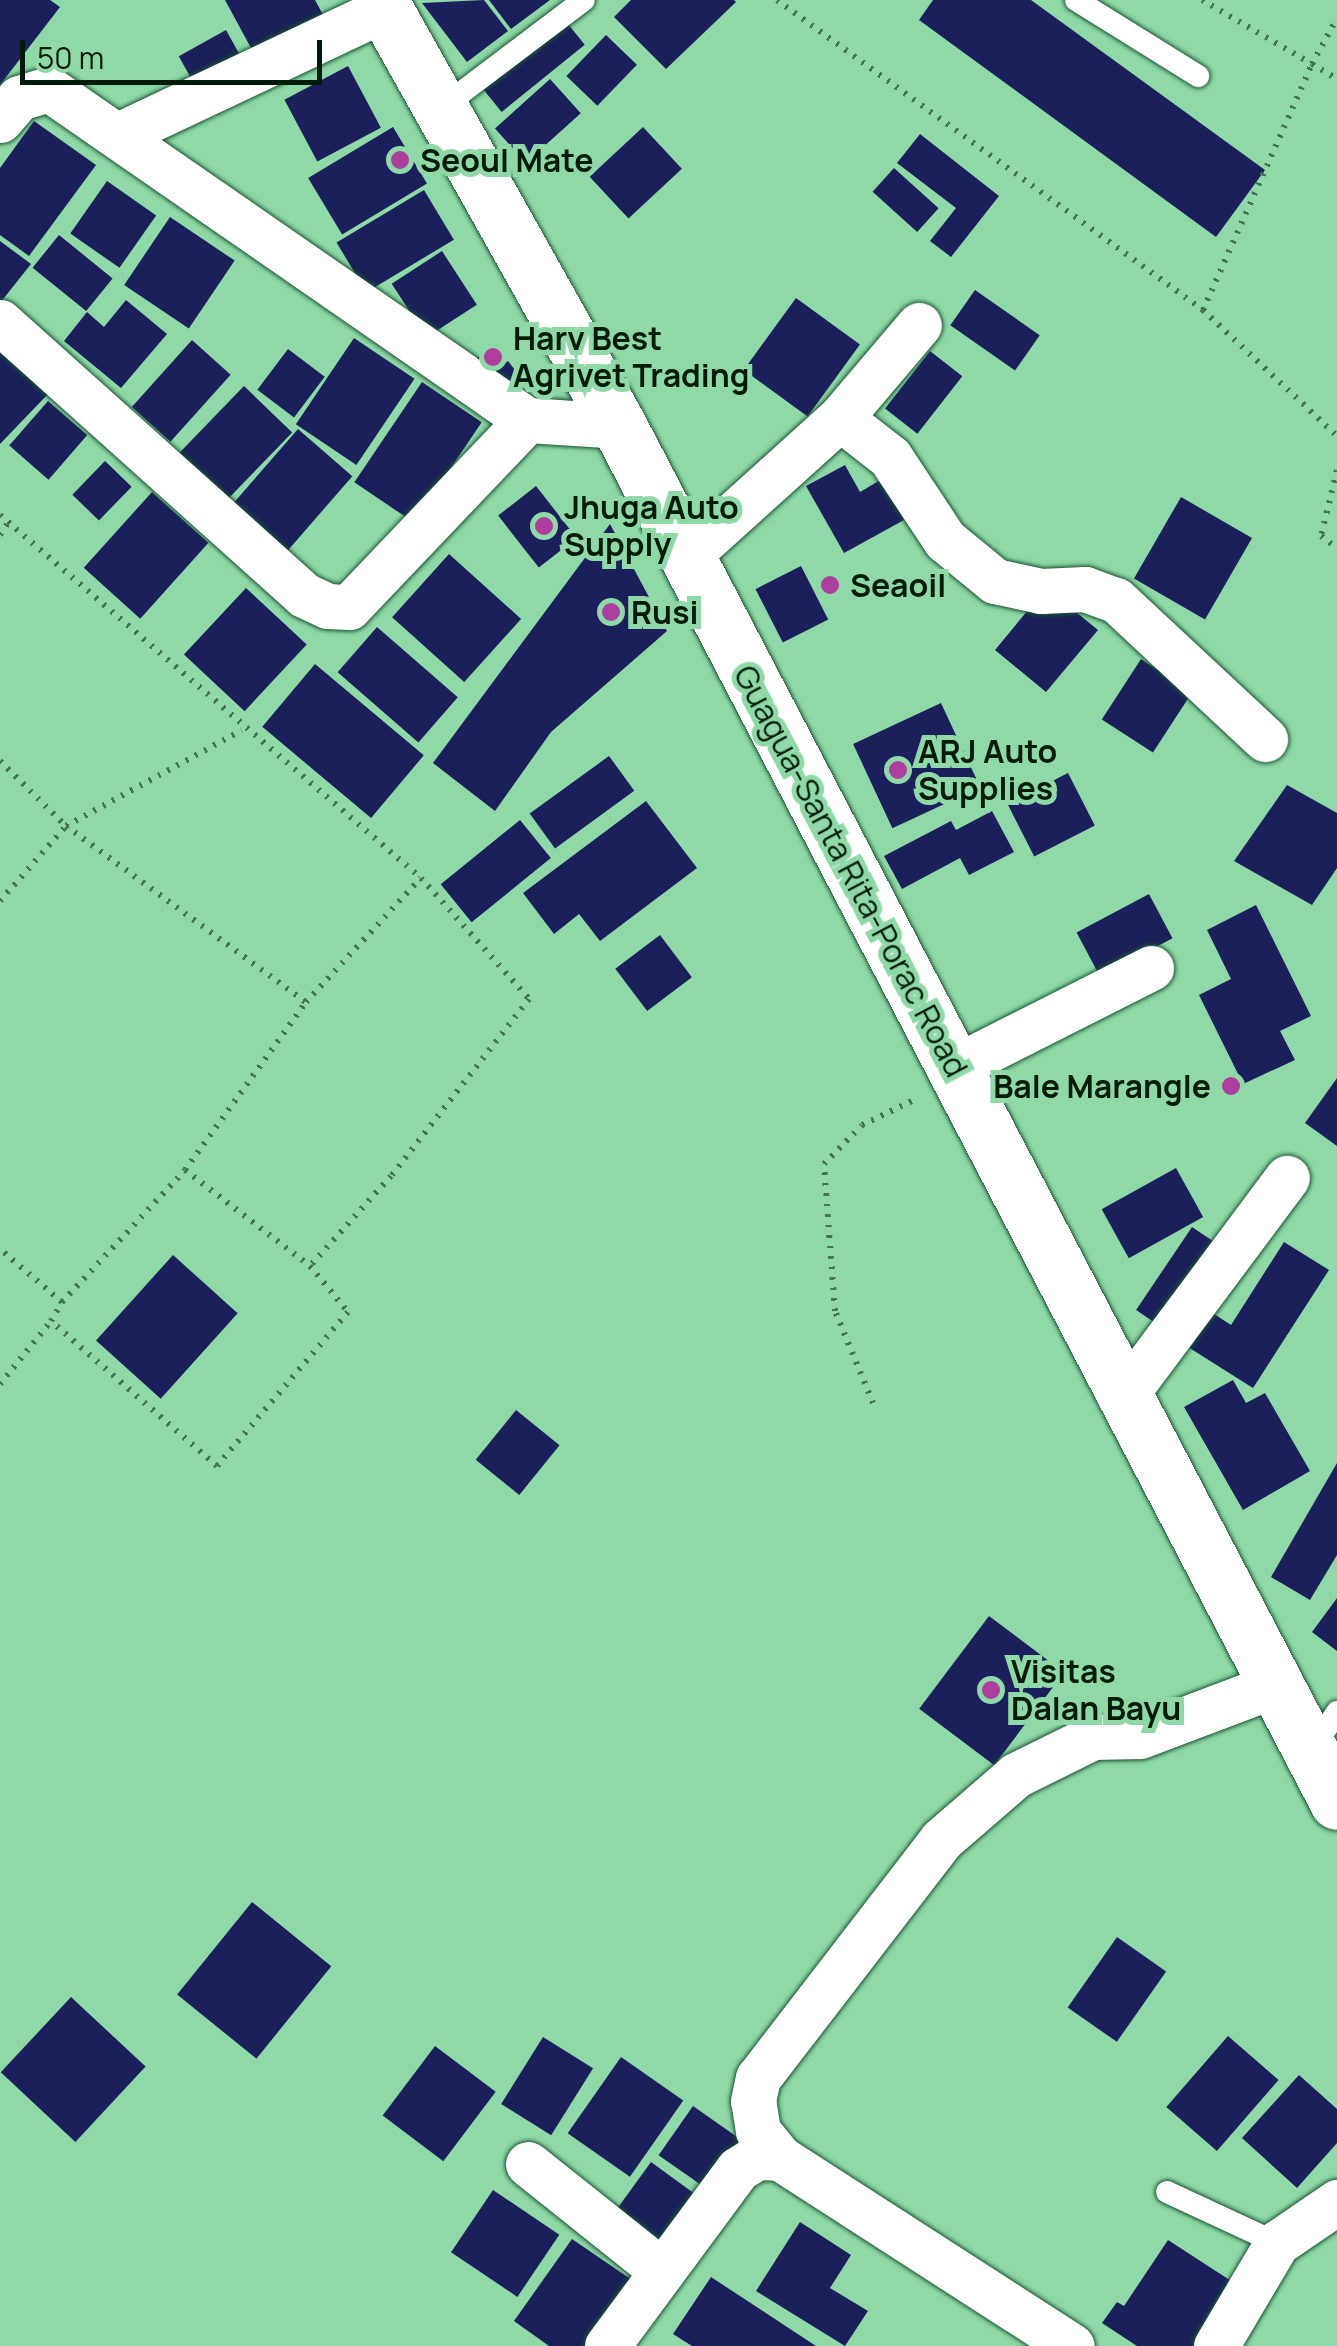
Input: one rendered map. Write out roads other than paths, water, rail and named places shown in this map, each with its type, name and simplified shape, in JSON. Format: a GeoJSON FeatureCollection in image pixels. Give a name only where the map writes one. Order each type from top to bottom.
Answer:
{"type":"FeatureCollection","features":[{"type":"Feature","properties":{"kind":"main road","name":"Guagua-Santa Rita-Porac Road"},"geometry":{"type":"LineString","coordinates":[[383,5],[438,110],[618,426],[1275,1685],[1324,1732],[1337,1802]]}},
{"type":"Feature","properties":{"kind":"street"},"geometry":{"type":"LineString","coordinates":[[118,135],[383,5]]}},
{"type":"Feature","properties":{"kind":"street"},"geometry":{"type":"LineString","coordinates":[[0,120],[19,98],[49,89],[527,420],[618,426]]}},
{"type":"Feature","properties":{"kind":"street"},"geometry":{"type":"LineString","coordinates":[[0,322],[304,596],[328,606],[349,607],[527,420]]}},
{"type":"Feature","properties":{"kind":"street"},"geometry":{"type":"LineString","coordinates":[[686,556],[840,418],[918,325]]}},
{"type":"Feature","properties":{"kind":"street"},"geometry":{"type":"LineString","coordinates":[[840,418],[890,457],[945,540],[996,581],[1041,592],[1085,589],[1116,600],[1265,739]]}},
{"type":"Feature","properties":{"kind":"street"},"geometry":{"type":"LineString","coordinates":[[956,1073],[1151,968]]}},
{"type":"Feature","properties":{"kind":"street"},"geometry":{"type":"LineString","coordinates":[[1124,1395],[1287,1178]]}},
{"type":"Feature","properties":{"kind":"street"},"geometry":{"type":"LineString","coordinates":[[1072,2346],[780,2158],[758,2132],[753,2100],[758,2078],[941,1840],[1016,1775],[1093,1737],[1140,1736],[1275,1685]]}},
{"type":"Feature","properties":{"kind":"street"},"geometry":{"type":"LineString","coordinates":[[608,2346],[738,2169],[758,2157],[780,2158]]}},
{"type":"Feature","properties":{"kind":"street"},"geometry":{"type":"LineString","coordinates":[[528,2164],[662,2271]]}},
{"type":"Feature","properties":{"kind":"street"},"geometry":{"type":"LineString","coordinates":[[1216,2346],[1277,2243],[1337,2202]]}},
{"type":"Feature","properties":{"kind":"lane"},"geometry":{"type":"LineString","coordinates":[[438,110],[584,0]]}},
{"type":"Feature","properties":{"kind":"lane"},"geometry":{"type":"LineString","coordinates":[[1076,0],[1198,76]]}},
{"type":"Feature","properties":{"kind":"lane"},"geometry":{"type":"LineString","coordinates":[[1167,2192],[1277,2243]]}},
{"type":"Feature","properties":{"kind":"place","name":"Seoul Mate"},"geometry":{"type":"Point","coordinates":[400,160]}},
{"type":"Feature","properties":{"kind":"place","name":"Harv Best Agrivet Trading"},"geometry":{"type":"Point","coordinates":[493,357]}},
{"type":"Feature","properties":{"kind":"place","name":"Jhuga Auto Supply"},"geometry":{"type":"Point","coordinates":[544,526]}},
{"type":"Feature","properties":{"kind":"place","name":"Seaoil"},"geometry":{"type":"Point","coordinates":[830,585]}},
{"type":"Feature","properties":{"kind":"place","name":"Rusi"},"geometry":{"type":"Point","coordinates":[611,612]}},
{"type":"Feature","properties":{"kind":"place","name":"ARJ Auto Supplies"},"geometry":{"type":"Point","coordinates":[898,770]}},
{"type":"Feature","properties":{"kind":"place","name":"Bale Marangle"},"geometry":{"type":"Point","coordinates":[1231,1086]}},
{"type":"Feature","properties":{"kind":"place","name":"Visitas Dalan Bayu"},"geometry":{"type":"Point","coordinates":[991,1690]}}]}
